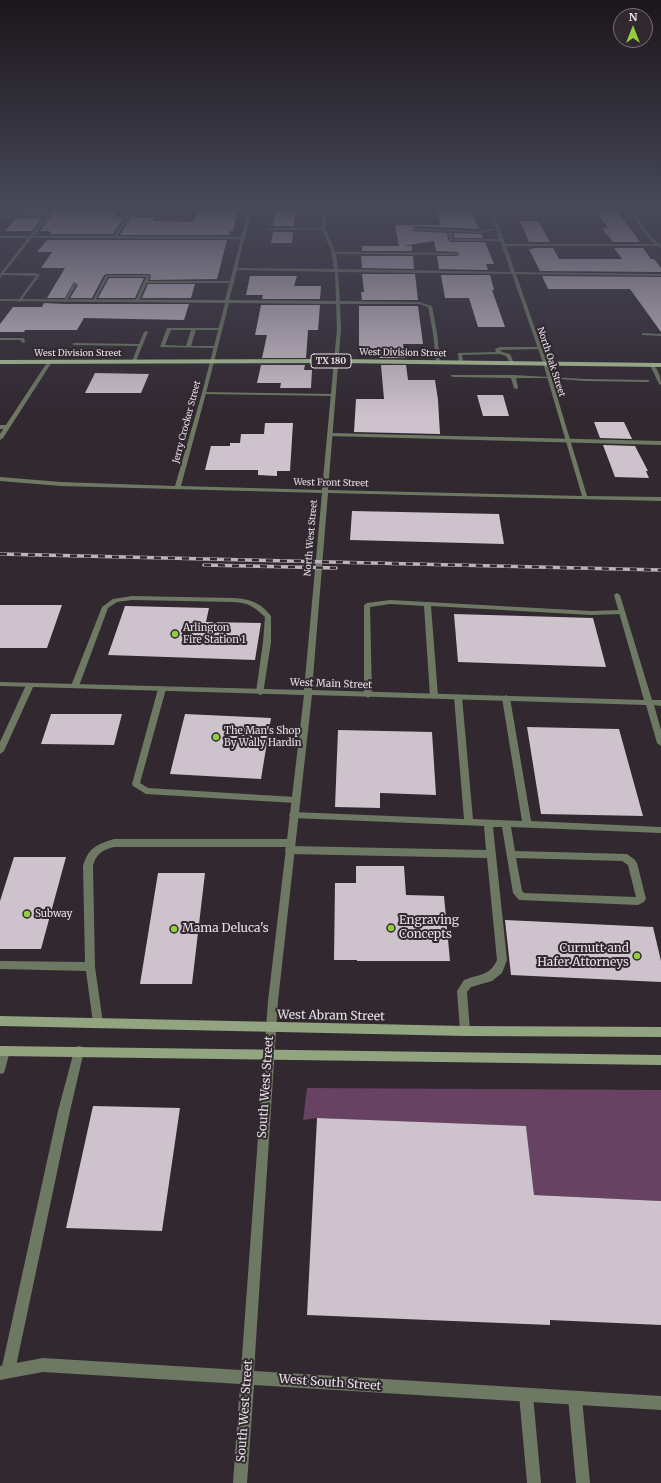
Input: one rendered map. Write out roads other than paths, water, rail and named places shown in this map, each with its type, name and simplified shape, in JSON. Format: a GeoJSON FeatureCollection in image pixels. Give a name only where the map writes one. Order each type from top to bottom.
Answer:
{"type":"FeatureCollection","features":[{"type":"Feature","properties":{"kind":"main road","name":"West Division Street"},"geometry":{"type":"LineString","coordinates":[[0,362],[336,361],[661,365]]}},
{"type":"Feature","properties":{"kind":"main road","name":"West Abram Street"},"geometry":{"type":"LineString","coordinates":[[0,1021],[270,1028],[661,1032]]}},
{"type":"Feature","properties":{"kind":"main road"},"geometry":{"type":"LineString","coordinates":[[2,1051],[661,1060]]}},
{"type":"Feature","properties":{"kind":"street"},"geometry":{"type":"LineString","coordinates":[[20,301],[36,278]]}},
{"type":"Feature","properties":{"kind":"street"},"geometry":{"type":"LineString","coordinates":[[93,301],[106,278]]}},
{"type":"Feature","properties":{"kind":"street"},"geometry":{"type":"LineString","coordinates":[[137,301],[147,278]]}},
{"type":"Feature","properties":{"kind":"street","name":"Jerry Crocker Street"},"geometry":{"type":"LineString","coordinates":[[177,488],[204,393],[211,361],[234,278]]}},
{"type":"Feature","properties":{"kind":"street","name":"North West Street"},"geometry":{"type":"LineString","coordinates":[[308,693],[339,328],[336,278]]}},
{"type":"Feature","properties":{"kind":"street","name":"North Oak Street"},"geometry":{"type":"LineString","coordinates":[[515,278],[545,363],[585,497]]}},
{"type":"Feature","properties":{"kind":"street"},"geometry":{"type":"LineString","coordinates":[[146,282],[233,282]]}},
{"type":"Feature","properties":{"kind":"street"},"geometry":{"type":"LineString","coordinates":[[65,301],[75,284]]}},
{"type":"Feature","properties":{"kind":"street"},"geometry":{"type":"LineString","coordinates":[[0,300],[337,301],[420,303],[430,306],[438,362]]}},
{"type":"Feature","properties":{"kind":"street"},"geometry":{"type":"LineString","coordinates":[[215,347],[162,346],[169,329],[220,329]]}},
{"type":"Feature","properties":{"kind":"street"},"geometry":{"type":"LineString","coordinates":[[188,347],[194,329]]}},
{"type":"Feature","properties":{"kind":"street"},"geometry":{"type":"LineString","coordinates":[[134,361],[146,332]]}},
{"type":"Feature","properties":{"kind":"street"},"geometry":{"type":"LineString","coordinates":[[644,334],[661,335]]}},
{"type":"Feature","properties":{"kind":"street"},"geometry":{"type":"LineString","coordinates":[[0,338],[22,339],[23,342]]}},
{"type":"Feature","properties":{"kind":"street"},"geometry":{"type":"LineString","coordinates":[[74,344],[141,345]]}},
{"type":"Feature","properties":{"kind":"street"},"geometry":{"type":"LineString","coordinates":[[500,353],[497,350],[500,348],[539,348]]}},
{"type":"Feature","properties":{"kind":"street"},"geometry":{"type":"LineString","coordinates":[[461,362],[460,354],[500,353],[508,355],[512,363]]}},
{"type":"Feature","properties":{"kind":"street"},"geometry":{"type":"LineString","coordinates":[[0,438],[50,362]]}},
{"type":"Feature","properties":{"kind":"street"},"geometry":{"type":"LineString","coordinates":[[652,365],[661,383]]}},
{"type":"Feature","properties":{"kind":"street"},"geometry":{"type":"LineString","coordinates":[[453,376],[513,376],[585,380],[648,381]]}},
{"type":"Feature","properties":{"kind":"street"},"geometry":{"type":"LineString","coordinates":[[513,376],[516,388]]}},
{"type":"Feature","properties":{"kind":"street"},"geometry":{"type":"LineString","coordinates":[[204,393],[333,395]]}},
{"type":"Feature","properties":{"kind":"street"},"geometry":{"type":"LineString","coordinates":[[0,427],[7,427]]}},
{"type":"Feature","properties":{"kind":"street"},"geometry":{"type":"LineString","coordinates":[[331,435],[661,443]]}},
{"type":"Feature","properties":{"kind":"street","name":"West Front Street"},"geometry":{"type":"LineString","coordinates":[[0,479],[62,484],[177,488],[661,499]]}},
{"type":"Feature","properties":{"kind":"street"},"geometry":{"type":"LineString","coordinates":[[617,595],[661,743]]}},
{"type":"Feature","properties":{"kind":"street"},"geometry":{"type":"LineString","coordinates":[[75,686],[105,606],[115,600],[132,598],[217,599],[247,601],[257,606],[268,616],[260,692]]}},
{"type":"Feature","properties":{"kind":"street"},"geometry":{"type":"LineString","coordinates":[[368,695],[367,604],[390,602],[591,613],[622,612]]}},
{"type":"Feature","properties":{"kind":"street"},"geometry":{"type":"LineString","coordinates":[[427,604],[434,696]]}},
{"type":"Feature","properties":{"kind":"street","name":"West Main Street"},"geometry":{"type":"LineString","coordinates":[[0,684],[661,703]]}},
{"type":"Feature","properties":{"kind":"street"},"geometry":{"type":"LineString","coordinates":[[0,751],[30,685]]}},
{"type":"Feature","properties":{"kind":"street"},"geometry":{"type":"LineString","coordinates":[[162,689],[136,784],[146,791],[295,800]]}},
{"type":"Feature","properties":{"kind":"street","name":"South West Street"},"geometry":{"type":"LineString","coordinates":[[240,1483],[270,1028],[289,846],[308,693]]}},
{"type":"Feature","properties":{"kind":"street"},"geometry":{"type":"LineString","coordinates":[[458,697],[469,822]]}},
{"type":"Feature","properties":{"kind":"street"},"geometry":{"type":"LineString","coordinates":[[506,698],[527,824]]}},
{"type":"Feature","properties":{"kind":"street"},"geometry":{"type":"LineString","coordinates":[[293,815],[661,830]]}},
{"type":"Feature","properties":{"kind":"street"},"geometry":{"type":"LineString","coordinates":[[465,1031],[462,990],[468,983],[488,978],[498,970],[502,960],[488,823]]}},
{"type":"Feature","properties":{"kind":"street"},"geometry":{"type":"LineString","coordinates":[[506,824],[511,854],[518,893],[522,897],[638,901],[641,899],[632,863],[624,857],[511,854]]}},
{"type":"Feature","properties":{"kind":"street"},"geometry":{"type":"LineString","coordinates":[[98,1023],[90,967],[88,866],[90,855],[97,848],[114,843],[289,846],[491,854]]}},
{"type":"Feature","properties":{"kind":"street"},"geometry":{"type":"LineString","coordinates":[[0,965],[90,967]]}},
{"type":"Feature","properties":{"kind":"street"},"geometry":{"type":"LineString","coordinates":[[0,1069],[2,1051]]}},
{"type":"Feature","properties":{"kind":"street"},"geometry":{"type":"LineString","coordinates":[[4,1372],[79,1051]]}},
{"type":"Feature","properties":{"kind":"street","name":"West South Street"},"geometry":{"type":"LineString","coordinates":[[4,1372],[43,1365],[661,1403]]}},
{"type":"Feature","properties":{"kind":"street"},"geometry":{"type":"LineString","coordinates":[[526,1395],[534,1483]]}},
{"type":"Feature","properties":{"kind":"street"},"geometry":{"type":"LineString","coordinates":[[575,1398],[582,1483]]}},
{"type":"Feature","properties":{"kind":"railway"},"geometry":{"type":"LineString","coordinates":[[0,554],[661,570]]}},
{"type":"Feature","properties":{"kind":"railway"},"geometry":{"type":"LineString","coordinates":[[204,565],[336,568]]}},
{"type":"Feature","properties":{"kind":"place","name":"Arlington Fire Station 1"},"geometry":{"type":"Point","coordinates":[175,634]}},
{"type":"Feature","properties":{"kind":"place","name":"The Man's Shop By Wally Hardin"},"geometry":{"type":"Point","coordinates":[216,737]}},
{"type":"Feature","properties":{"kind":"place","name":"Subway"},"geometry":{"type":"Point","coordinates":[27,914]}},
{"type":"Feature","properties":{"kind":"place","name":"Engraving Concepts"},"geometry":{"type":"Point","coordinates":[391,928]}},
{"type":"Feature","properties":{"kind":"place","name":"Mama Deluca's"},"geometry":{"type":"Point","coordinates":[174,929]}},
{"type":"Feature","properties":{"kind":"place","name":"Curnutt and Hafer Attorneys"},"geometry":{"type":"Point","coordinates":[637,956]}}]}
